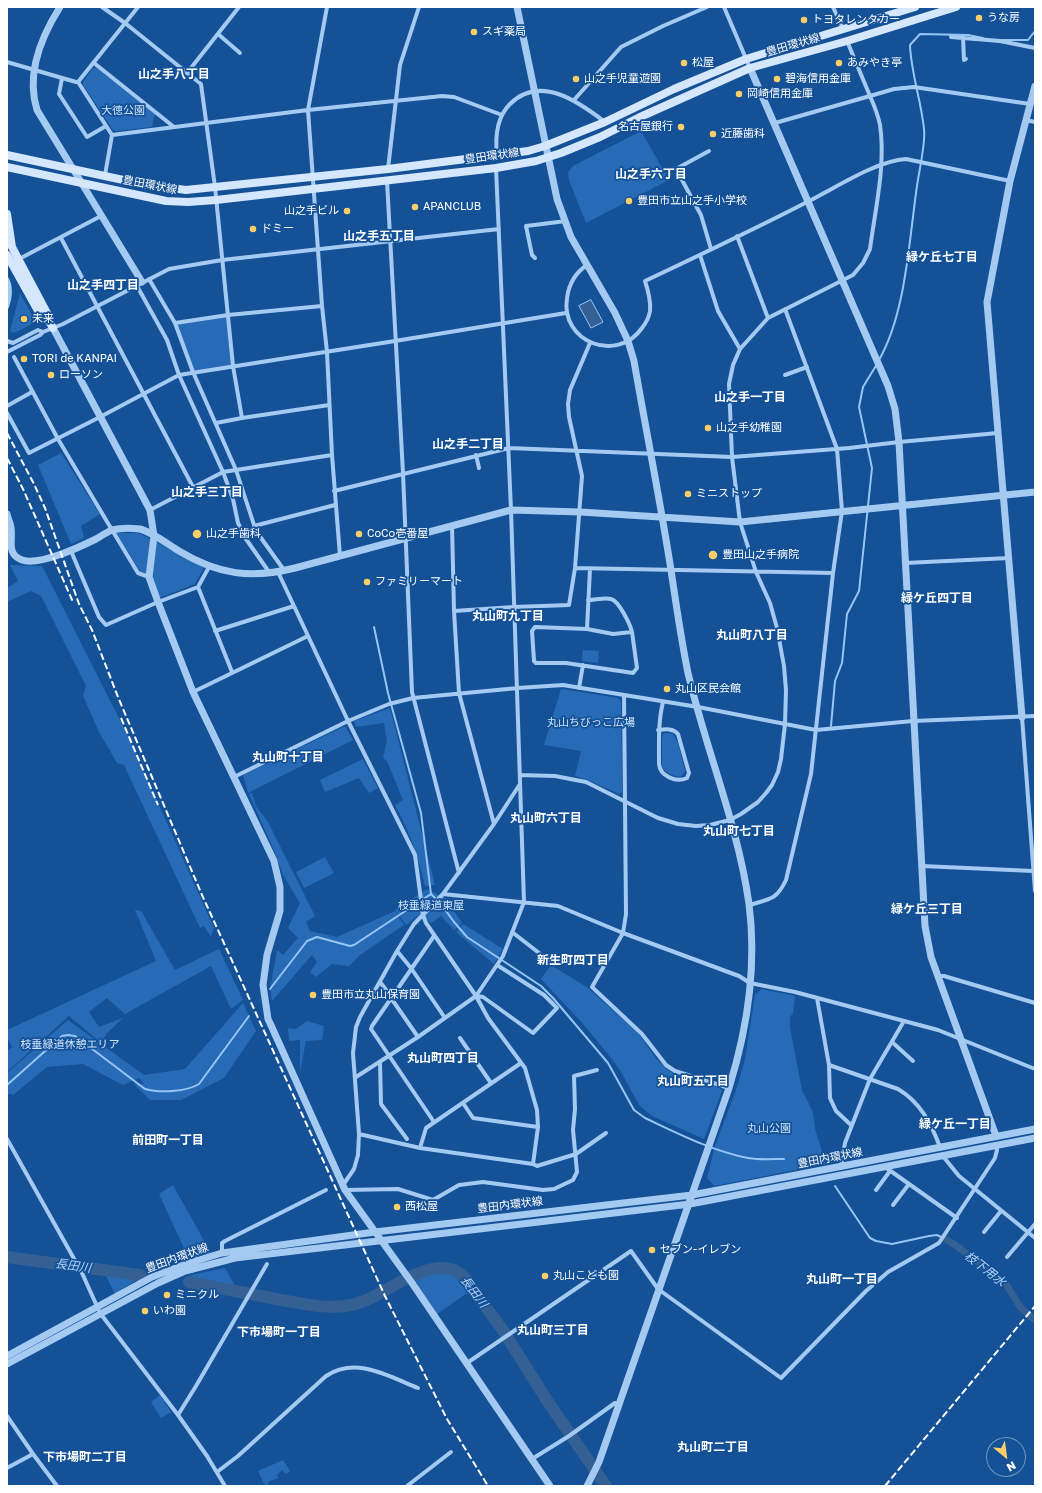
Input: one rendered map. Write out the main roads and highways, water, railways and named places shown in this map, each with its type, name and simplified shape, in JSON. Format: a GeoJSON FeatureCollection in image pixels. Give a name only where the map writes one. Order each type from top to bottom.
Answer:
{"type":"FeatureCollection","features":[{"type":"Feature","properties":{"kind":"main road","name":"豊田環状線"},"geometry":{"type":"LineString","coordinates":[[7,155],[164,188],[186,190],[388,169],[528,151],[545,146],[605,122],[674,89],[746,58],[915,7]]}},
{"type":"Feature","properties":{"kind":"main road","name":"豊田環状線"},"geometry":{"type":"LineString","coordinates":[[7,167],[166,201],[188,202],[496,168],[548,158],[600,137],[640,117],[750,68],[847,41],[956,7]]}},
{"type":"Feature","properties":{"kind":"main road"},"geometry":{"type":"LineString","coordinates":[[7,214],[12,247],[47,313],[50,325],[41,316],[7,255]]}},
{"type":"Feature","properties":{"kind":"waterway"},"geometry":{"type":"LineString","coordinates":[[1003,40],[1028,40],[1035,31]]}},
{"type":"Feature","properties":{"kind":"waterway"},"geometry":{"type":"LineString","coordinates":[[879,360],[888,341],[901,299],[924,141],[923,118],[912,66],[910,45],[920,34],[968,35],[983,38]]}},
{"type":"Feature","properties":{"kind":"waterway"},"geometry":{"type":"LineString","coordinates":[[831,726],[835,681],[842,663],[847,614],[859,591],[872,468],[859,407],[863,387],[877,364]]}},
{"type":"Feature","properties":{"kind":"waterway"},"geometry":{"type":"LineString","coordinates":[[374,627],[388,693],[421,813],[431,894],[441,904],[467,937],[541,986],[553,998],[608,1063],[634,1110],[645,1118],[670,1130],[721,1151],[752,1159],[784,1159]]}},
{"type":"Feature","properties":{"kind":"waterway"},"geometry":{"type":"LineString","coordinates":[[270,989],[307,941],[317,937],[350,946],[354,945],[431,894]]}},
{"type":"Feature","properties":{"kind":"waterway"},"geometry":{"type":"LineString","coordinates":[[7,1085],[62,1036],[68,1035],[75,1036],[145,1089],[165,1091],[187,1089],[199,1084],[249,1016]]}},
{"type":"Feature","properties":{"kind":"waterway"},"geometry":{"type":"LineString","coordinates":[[835,1186],[870,1238],[876,1241],[892,1244],[937,1235],[947,1240]]}},
{"type":"Feature","properties":{"kind":"waterway","name":"枝下用水"},"geometry":{"type":"LineString","coordinates":[[947,1240],[1006,1284],[1020,1307],[1035,1320]]}},
{"type":"Feature","properties":{"kind":"waterway","name":"長田川"},"geometry":{"type":"LineString","coordinates":[[7,1257],[140,1275]]}},
{"type":"Feature","properties":{"kind":"waterway","name":"長田川"},"geometry":{"type":"LineString","coordinates":[[189,1282],[304,1304],[332,1307],[351,1305],[367,1300],[405,1279],[431,1269],[443,1268],[455,1271],[465,1278],[504,1332],[548,1402],[606,1486]]}},
{"type":"Feature","properties":{"kind":"railway"},"geometry":{"type":"LineString","coordinates":[[7,433],[45,508],[79,604],[92,630],[118,697],[202,895],[385,1296],[447,1419],[488,1486]]}},
{"type":"Feature","properties":{"kind":"railway"},"geometry":{"type":"LineString","coordinates":[[7,458],[23,489],[73,602]]}},
{"type":"Feature","properties":{"kind":"railway"},"geometry":{"type":"LineString","coordinates":[[121,718],[158,805]]}},
{"type":"Feature","properties":{"kind":"railway"},"geometry":{"type":"LineString","coordinates":[[885,1486],[1035,1306]]}},
{"type":"Feature","properties":{"kind":"place","name":"うな房"},"geometry":{"type":"Point","coordinates":[979,18]}},
{"type":"Feature","properties":{"kind":"place","name":"トヨタレンタカー"},"geometry":{"type":"Point","coordinates":[804,20]}},
{"type":"Feature","properties":{"kind":"place","name":"スギ薬局"},"geometry":{"type":"Point","coordinates":[474,32]}},
{"type":"Feature","properties":{"kind":"place","name":"松屋"},"geometry":{"type":"Point","coordinates":[684,63]}},
{"type":"Feature","properties":{"kind":"place","name":"あみやき亭"},"geometry":{"type":"Point","coordinates":[839,63]}},
{"type":"Feature","properties":{"kind":"place","name":"山之手児童遊園"},"geometry":{"type":"Point","coordinates":[576,79]}},
{"type":"Feature","properties":{"kind":"place","name":"碧海信用金庫"},"geometry":{"type":"Point","coordinates":[777,79]}},
{"type":"Feature","properties":{"kind":"place","name":"岡崎信用金庫"},"geometry":{"type":"Point","coordinates":[739,94]}},
{"type":"Feature","properties":{"kind":"place","name":"名古屋銀行"},"geometry":{"type":"Point","coordinates":[681,127]}},
{"type":"Feature","properties":{"kind":"place","name":"近藤歯科"},"geometry":{"type":"Point","coordinates":[713,134]}},
{"type":"Feature","properties":{"kind":"place","name":"豊田市立山之手小学校"},"geometry":{"type":"Point","coordinates":[629,201]}},
{"type":"Feature","properties":{"kind":"place","name":"APANCLUB"},"geometry":{"type":"Point","coordinates":[415,207]}},
{"type":"Feature","properties":{"kind":"place","name":"山之手ビル"},"geometry":{"type":"Point","coordinates":[347,211]}},
{"type":"Feature","properties":{"kind":"place","name":"ドミー"},"geometry":{"type":"Point","coordinates":[253,229]}},
{"type":"Feature","properties":{"kind":"place","name":"未来"},"geometry":{"type":"Point","coordinates":[24,319]}},
{"type":"Feature","properties":{"kind":"place","name":"TORI de KANPAI"},"geometry":{"type":"Point","coordinates":[24,359]}},
{"type":"Feature","properties":{"kind":"place","name":"ローソン"},"geometry":{"type":"Point","coordinates":[51,375]}},
{"type":"Feature","properties":{"kind":"place","name":"山之手幼稚園"},"geometry":{"type":"Point","coordinates":[708,428]}},
{"type":"Feature","properties":{"kind":"place","name":"ミニストップ"},"geometry":{"type":"Point","coordinates":[688,494]}},
{"type":"Feature","properties":{"kind":"place","name":"山之手歯科"},"geometry":{"type":"Point","coordinates":[197,534]}},
{"type":"Feature","properties":{"kind":"place","name":"CoCo壱番屋"},"geometry":{"type":"Point","coordinates":[359,534]}},
{"type":"Feature","properties":{"kind":"place","name":"豊田山之手病院"},"geometry":{"type":"Point","coordinates":[713,555]}},
{"type":"Feature","properties":{"kind":"place","name":"ファミリーマート"},"geometry":{"type":"Point","coordinates":[367,582]}},
{"type":"Feature","properties":{"kind":"place","name":"丸山区民会館"},"geometry":{"type":"Point","coordinates":[667,689]}},
{"type":"Feature","properties":{"kind":"place","name":"豊田市立丸山保育園"},"geometry":{"type":"Point","coordinates":[313,995]}},
{"type":"Feature","properties":{"kind":"place","name":"西松屋"},"geometry":{"type":"Point","coordinates":[397,1207]}},
{"type":"Feature","properties":{"kind":"place","name":"セブン-イレブン"},"geometry":{"type":"Point","coordinates":[652,1250]}},
{"type":"Feature","properties":{"kind":"place","name":"丸山こども園"},"geometry":{"type":"Point","coordinates":[545,1276]}},
{"type":"Feature","properties":{"kind":"place","name":"ミニクル"},"geometry":{"type":"Point","coordinates":[167,1295]}},
{"type":"Feature","properties":{"kind":"place","name":"いわ園"},"geometry":{"type":"Point","coordinates":[145,1311]}},
{"type":"Feature","properties":{"kind":"district","name":"山之手八丁目"},"geometry":{"type":"Point","coordinates":[174,74]}},
{"type":"Feature","properties":{"kind":"district","name":"山之手六丁目"},"geometry":{"type":"Point","coordinates":[651,174]}},
{"type":"Feature","properties":{"kind":"district","name":"山之手五丁目"},"geometry":{"type":"Point","coordinates":[379,236]}},
{"type":"Feature","properties":{"kind":"district","name":"緑ケ丘七丁目"},"geometry":{"type":"Point","coordinates":[942,257]}},
{"type":"Feature","properties":{"kind":"district","name":"山之手四丁目"},"geometry":{"type":"Point","coordinates":[103,285]}},
{"type":"Feature","properties":{"kind":"district","name":"山之手一丁目"},"geometry":{"type":"Point","coordinates":[750,397]}},
{"type":"Feature","properties":{"kind":"district","name":"山之手二丁目"},"geometry":{"type":"Point","coordinates":[468,444]}},
{"type":"Feature","properties":{"kind":"district","name":"山之手三丁目"},"geometry":{"type":"Point","coordinates":[207,492]}},
{"type":"Feature","properties":{"kind":"district","name":"緑ケ丘四丁目"},"geometry":{"type":"Point","coordinates":[937,598]}},
{"type":"Feature","properties":{"kind":"district","name":"丸山町九丁目"},"geometry":{"type":"Point","coordinates":[508,616]}},
{"type":"Feature","properties":{"kind":"district","name":"丸山町八丁目"},"geometry":{"type":"Point","coordinates":[752,635]}},
{"type":"Feature","properties":{"kind":"district","name":"丸山町十丁目"},"geometry":{"type":"Point","coordinates":[288,757]}},
{"type":"Feature","properties":{"kind":"district","name":"丸山町六丁目"},"geometry":{"type":"Point","coordinates":[546,818]}},
{"type":"Feature","properties":{"kind":"district","name":"丸山町七丁目"},"geometry":{"type":"Point","coordinates":[739,831]}},
{"type":"Feature","properties":{"kind":"district","name":"緑ケ丘三丁目"},"geometry":{"type":"Point","coordinates":[927,909]}},
{"type":"Feature","properties":{"kind":"district","name":"新生町四丁目"},"geometry":{"type":"Point","coordinates":[573,960]}},
{"type":"Feature","properties":{"kind":"district","name":"丸山町四丁目"},"geometry":{"type":"Point","coordinates":[443,1058]}},
{"type":"Feature","properties":{"kind":"district","name":"丸山町五丁目"},"geometry":{"type":"Point","coordinates":[693,1081]}},
{"type":"Feature","properties":{"kind":"district","name":"緑ケ丘一丁目"},"geometry":{"type":"Point","coordinates":[955,1124]}},
{"type":"Feature","properties":{"kind":"district","name":"前田町一丁目"},"geometry":{"type":"Point","coordinates":[168,1140]}},
{"type":"Feature","properties":{"kind":"district","name":"丸山町一丁目"},"geometry":{"type":"Point","coordinates":[842,1279]}},
{"type":"Feature","properties":{"kind":"district","name":"丸山町三丁目"},"geometry":{"type":"Point","coordinates":[553,1330]}},
{"type":"Feature","properties":{"kind":"district","name":"下市場町一丁目"},"geometry":{"type":"Point","coordinates":[279,1332]}},
{"type":"Feature","properties":{"kind":"district","name":"丸山町二丁目"},"geometry":{"type":"Point","coordinates":[713,1447]}},
{"type":"Feature","properties":{"kind":"district","name":"下市場町二丁目"},"geometry":{"type":"Point","coordinates":[85,1457]}},
{"type":"Feature","properties":{"kind":"park label","name":"大徳公園"},"geometry":{"type":"Point","coordinates":[123,111]}},
{"type":"Feature","properties":{"kind":"park label","name":"丸山ちびっこ広場"},"geometry":{"type":"Point","coordinates":[591,723]}},
{"type":"Feature","properties":{"kind":"park label","name":"枝垂緑道東屋"},"geometry":{"type":"Point","coordinates":[431,906]}},
{"type":"Feature","properties":{"kind":"park label","name":"枝垂緑道休憩エリア"},"geometry":{"type":"Point","coordinates":[70,1045]}},
{"type":"Feature","properties":{"kind":"park label","name":"丸山公園"},"geometry":{"type":"Point","coordinates":[769,1129]}}]}
